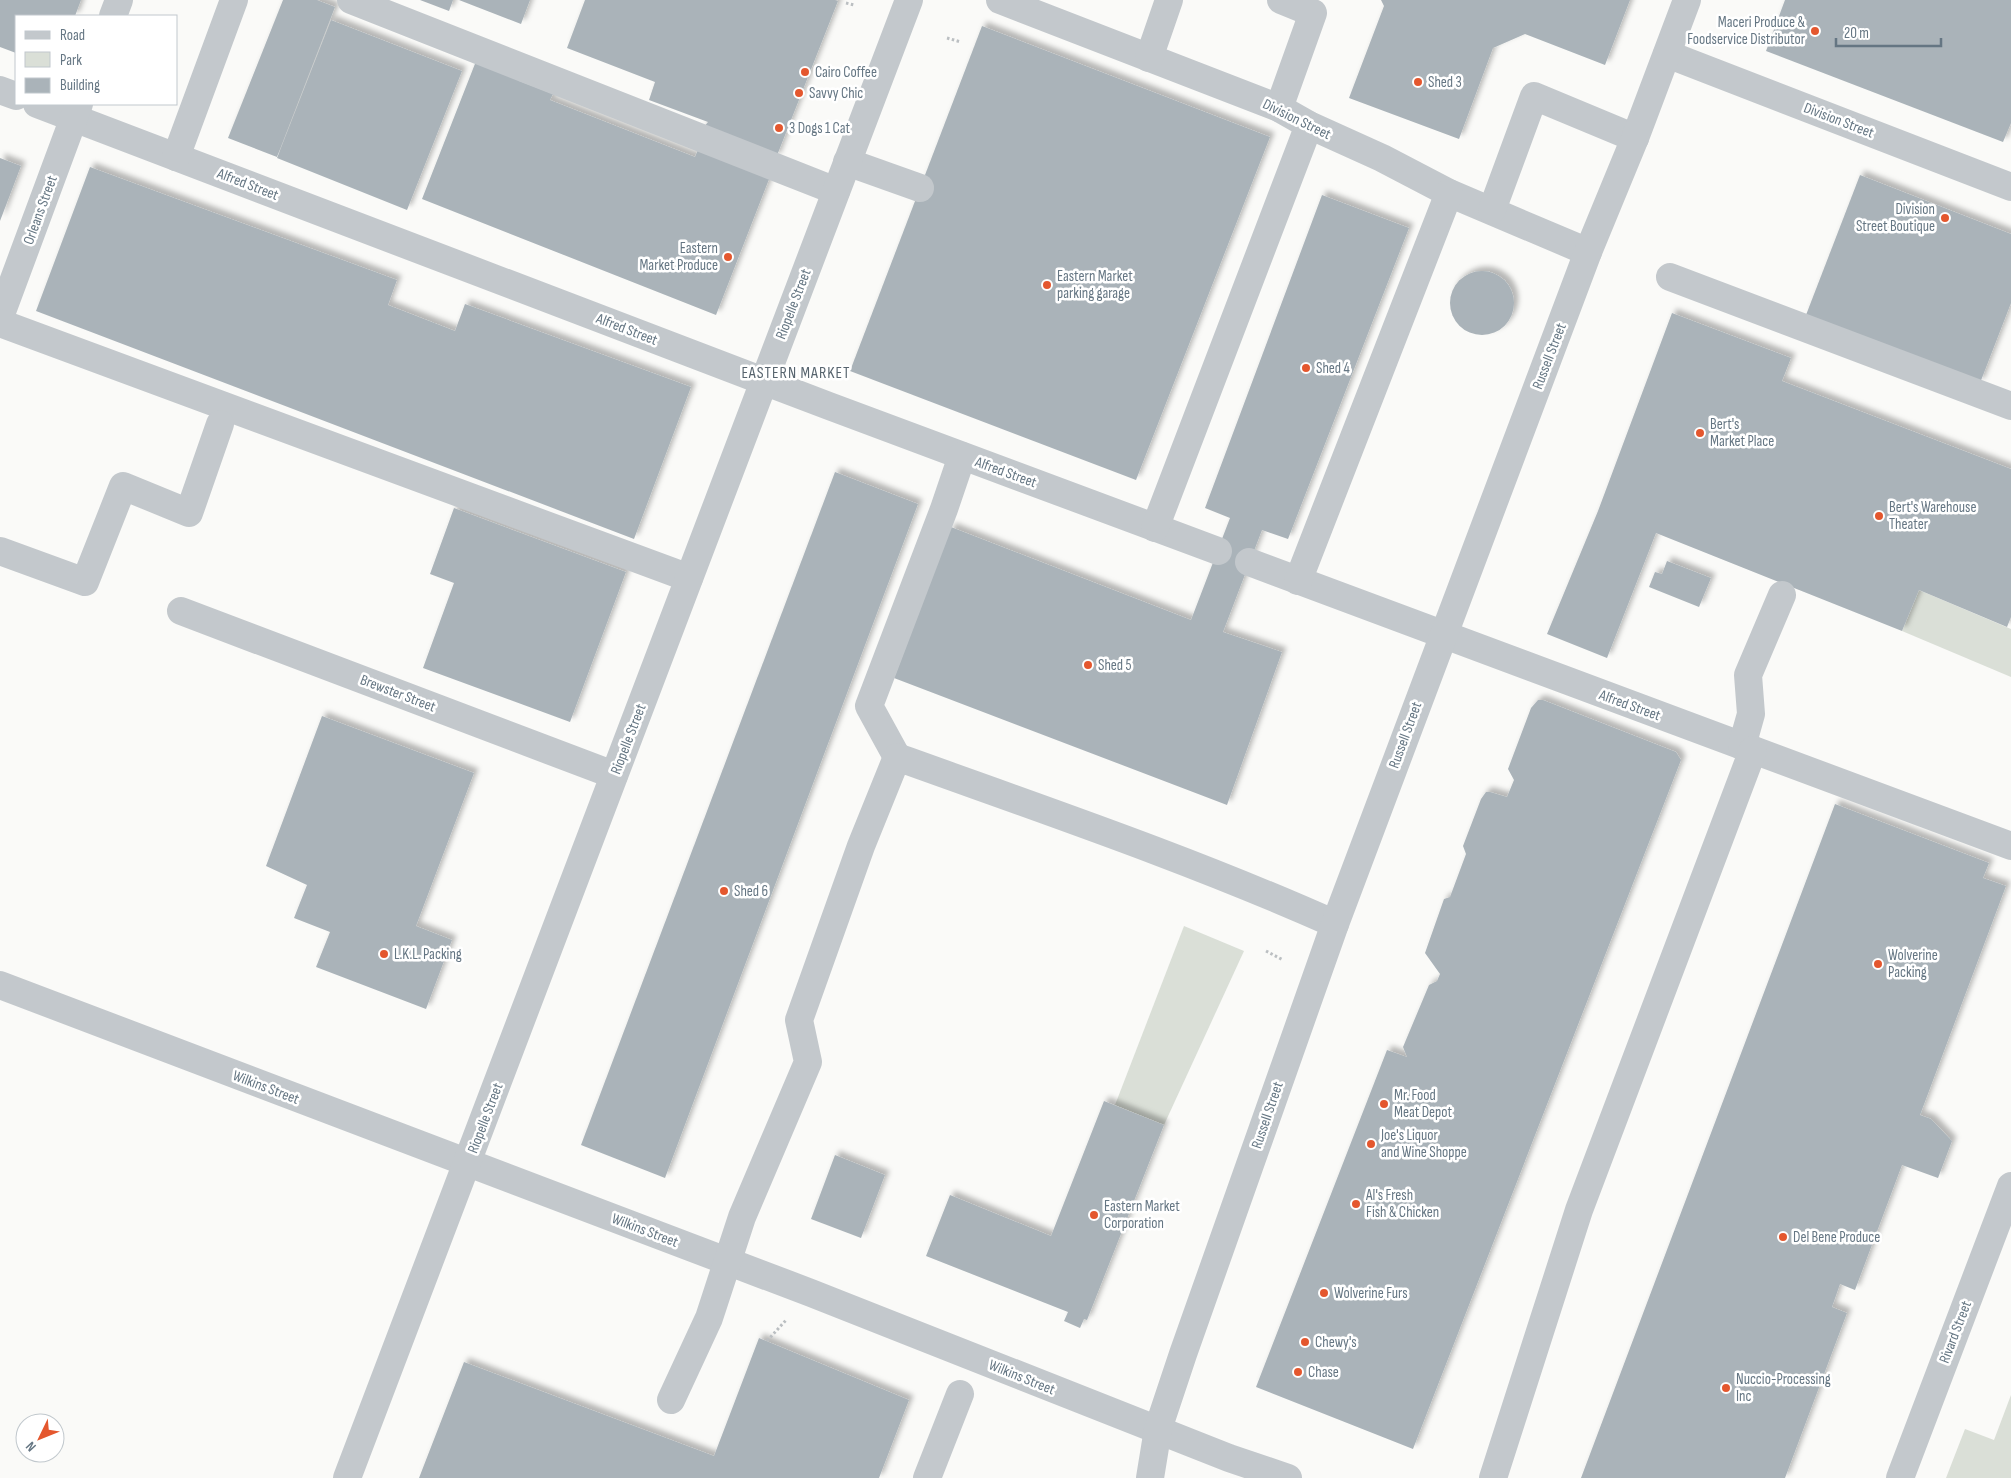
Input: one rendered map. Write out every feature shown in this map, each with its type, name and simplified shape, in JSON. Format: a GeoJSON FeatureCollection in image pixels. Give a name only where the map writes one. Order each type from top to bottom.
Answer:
{"type":"FeatureCollection","features":[{"type":"Feature","properties":{"kind":"street"},"geometry":{"type":"LineString","coordinates":[[113,15],[119,0]]}},
{"type":"Feature","properties":{"kind":"street"},"geometry":{"type":"LineString","coordinates":[[176,157],[234,0]]}},
{"type":"Feature","properties":{"kind":"street"},"geometry":{"type":"LineString","coordinates":[[352,0],[842,176],[918,194]]}},
{"type":"Feature","properties":{"kind":"street","name":"Riopelle Street"},"geometry":{"type":"LineString","coordinates":[[347,1478],[909,0]]}},
{"type":"Feature","properties":{"kind":"street","name":"Division Street"},"geometry":{"type":"LineString","coordinates":[[1000,0],[1279,108],[1309,125],[1382,158],[1449,194],[1492,210],[1588,252]]}},
{"type":"Feature","properties":{"kind":"street"},"geometry":{"type":"LineString","coordinates":[[1150,58],[1169,0]]}},
{"type":"Feature","properties":{"kind":"street"},"geometry":{"type":"LineString","coordinates":[[1279,108],[1313,12],[1281,0]]}},
{"type":"Feature","properties":{"kind":"street","name":"Russell Street"},"geometry":{"type":"LineString","coordinates":[[1150,1478],[1158,1429],[1183,1354],[1335,924],[1588,252],[1635,138],[1687,0]]}},
{"type":"Feature","properties":{"kind":"street","name":"Division Street"},"geometry":{"type":"LineString","coordinates":[[1667,54],[2011,187]]}},
{"type":"Feature","properties":{"kind":"street"},"geometry":{"type":"LineString","coordinates":[[0,90],[15,96]]}},
{"type":"Feature","properties":{"kind":"street"},"geometry":{"type":"LineString","coordinates":[[1492,210],[1534,96],[1635,138]]}},
{"type":"Feature","properties":{"kind":"street","name":"Alfred Street"},"geometry":{"type":"LineString","coordinates":[[43,105],[77,111],[176,157],[962,456],[1218,551]]}},
{"type":"Feature","properties":{"kind":"street","name":"Orleans Street"},"geometry":{"type":"LineString","coordinates":[[0,317],[77,111]]}},
{"type":"Feature","properties":{"kind":"street"},"geometry":{"type":"LineString","coordinates":[[1155,528],[1309,125]]}},
{"type":"Feature","properties":{"kind":"street"},"geometry":{"type":"LineString","coordinates":[[1298,581],[1449,194]]}},
{"type":"Feature","properties":{"kind":"street"},"geometry":{"type":"LineString","coordinates":[[1670,278],[2011,406]]}},
{"type":"Feature","properties":{"kind":"street"},"geometry":{"type":"LineString","coordinates":[[0,323],[689,578]]}},
{"type":"Feature","properties":{"kind":"street"},"geometry":{"type":"LineString","coordinates":[[0,551],[85,582],[123,486],[189,513],[220,424]]}},
{"type":"Feature","properties":{"kind":"street"},"geometry":{"type":"LineString","coordinates":[[962,456],[944,509],[869,706],[897,757],[1151,849],[1288,903],[1335,924]]}},
{"type":"Feature","properties":{"kind":"street","name":"Alfred Street"},"geometry":{"type":"LineString","coordinates":[[1249,562],[2011,846]]}},
{"type":"Feature","properties":{"kind":"street"},"geometry":{"type":"LineString","coordinates":[[1493,1478],[1579,1210],[1748,748],[1751,714],[1748,675],[1782,595]]}},
{"type":"Feature","properties":{"kind":"street","name":"Brewster Street"},"geometry":{"type":"LineString","coordinates":[[181,611],[614,775]]}},
{"type":"Feature","properties":{"kind":"street"},"geometry":{"type":"LineString","coordinates":[[671,1400],[713,1309],[742,1217],[808,1062],[799,1020],[861,846],[897,757]]}},
{"type":"Feature","properties":{"kind":"street","name":"Wilkins Street"},"geometry":{"type":"LineString","coordinates":[[0,986],[727,1261],[1229,1458],[1288,1478]]}},
{"type":"Feature","properties":{"kind":"street","name":"Rivard Street"},"geometry":{"type":"LineString","coordinates":[[1900,1478],[2011,1186]]}},
{"type":"Feature","properties":{"kind":"street"},"geometry":{"type":"LineString","coordinates":[[927,1478],[960,1394]]}},
{"type":"Feature","properties":{"kind":"path"},"geometry":{"type":"LineString","coordinates":[[846,2],[854,5]]}},
{"type":"Feature","properties":{"kind":"path"},"geometry":{"type":"LineString","coordinates":[[947,38],[961,42]]}},
{"type":"Feature","properties":{"kind":"path"},"geometry":{"type":"LineString","coordinates":[[1266,952],[1283,960]]}},
{"type":"Feature","properties":{"kind":"path"},"geometry":{"type":"LineString","coordinates":[[767,1341],[790,1316]]}},
{"type":"Feature","properties":{"kind":"green space"},"geometry":{"type":"Polygon","coordinates":[[[1919,590],[2011,629],[2011,677],[1902,631],[1919,590]]]}},
{"type":"Feature","properties":{"kind":"green space"},"geometry":{"type":"Polygon","coordinates":[[[1184,926],[1244,951],[1164,1125],[1115,1105],[1184,926]]]}},
{"type":"Feature","properties":{"kind":"green space"},"geometry":{"type":"Polygon","coordinates":[[[2011,1395],[2011,1478],[1946,1478],[1965,1429],[1994,1440],[2011,1395]]]}},
{"type":"Feature","properties":{"kind":"building"},"geometry":{"type":"Polygon","coordinates":[[[0,0],[81,0],[75,15],[15,15],[15,53],[0,47],[0,0]]]}},
{"type":"Feature","properties":{"kind":"building"},"geometry":{"type":"Polygon","coordinates":[[[283,0],[317,0],[335,7],[277,157],[228,138],[283,0]]]}},
{"type":"Feature","properties":{"kind":"building"},"geometry":{"type":"Polygon","coordinates":[[[420,0],[453,0],[449,11],[420,0]]]}},
{"type":"Feature","properties":{"kind":"building"},"geometry":{"type":"Polygon","coordinates":[[[459,0],[530,0],[521,24],[459,0]]]}},
{"type":"Feature","properties":{"kind":"building"},"geometry":{"type":"Polygon","coordinates":[[[585,0],[838,1],[776,158],[702,129],[708,122],[649,100],[655,82],[567,48],[585,0]]]}},
{"type":"Feature","properties":{"kind":"building","name":"Shed 3"},"geometry":{"type":"Polygon","coordinates":[[[1381,0],[1630,0],[1605,65],[1525,34],[1493,48],[1459,139],[1349,98],[1384,6],[1381,0]]]}},
{"type":"Feature","properties":{"kind":"building"},"geometry":{"type":"Polygon","coordinates":[[[1785,0],[2011,0],[2011,123],[2003,142],[1766,51],[1785,0]]]}},
{"type":"Feature","properties":{"kind":"building"},"geometry":{"type":"Polygon","coordinates":[[[331,20],[462,71],[407,210],[277,158],[331,20]]]}},
{"type":"Feature","properties":{"kind":"building","name":"Eastern Market parking garage"},"geometry":{"type":"Polygon","coordinates":[[[982,26],[1270,137],[1136,480],[850,371],[982,26]]]}},
{"type":"Feature","properties":{"kind":"building"},"geometry":{"type":"Polygon","coordinates":[[[480,51],[524,69],[519,81],[553,94],[550,100],[695,157],[702,140],[773,169],[716,315],[422,199],[480,51]]]}},
{"type":"Feature","properties":{"kind":"building"},"geometry":{"type":"Polygon","coordinates":[[[0,158],[21,166],[0,221],[0,158]]]}},
{"type":"Feature","properties":{"kind":"building"},"geometry":{"type":"Polygon","coordinates":[[[90,167],[397,280],[388,305],[455,331],[465,304],[691,387],[634,539],[36,311],[90,167]]]}},
{"type":"Feature","properties":{"kind":"building"},"geometry":{"type":"Polygon","coordinates":[[[1860,175],[2011,234],[2011,303],[1980,383],[1806,315],[1860,175]]]}},
{"type":"Feature","properties":{"kind":"building","name":"Shed 5"},"geometry":{"type":"Polygon","coordinates":[[[1322,195],[1409,228],[1288,539],[1262,530],[1223,632],[1282,652],[1227,805],[894,678],[951,527],[1191,620],[1230,518],[1205,508],[1322,195]]]}},
{"type":"Feature","properties":{"kind":"building"},"geometry":{"type":"Polygon","coordinates":[[[1482,271],[1500,276],[1505,280],[1509,285],[1514,303],[1509,321],[1505,326],[1500,330],[1482,335],[1464,330],[1459,326],[1455,321],[1450,303],[1455,285],[1459,280],[1464,276],[1482,271]]]}},
{"type":"Feature","properties":{"kind":"building"},"geometry":{"type":"Polygon","coordinates":[[[1672,313],[1791,358],[1782,381],[2011,469],[2011,617],[2007,627],[1919,590],[1902,631],[1656,533],[1607,658],[1547,634],[1598,511],[1672,313]]]}},
{"type":"Feature","properties":{"kind":"building","name":"Shed 6"},"geometry":{"type":"Polygon","coordinates":[[[835,472],[918,504],[665,1178],[581,1145],[835,472]]]}},
{"type":"Feature","properties":{"kind":"building"},"geometry":{"type":"Polygon","coordinates":[[[454,508],[626,572],[570,722],[423,668],[454,583],[430,574],[454,508]]]}},
{"type":"Feature","properties":{"kind":"building"},"geometry":{"type":"Polygon","coordinates":[[[1667,561],[1711,578],[1699,607],[1649,587],[1655,572],[1662,574],[1667,561]]]}},
{"type":"Feature","properties":{"kind":"building"},"geometry":{"type":"Polygon","coordinates":[[[1538,700],[1543,700],[1676,752],[1681,760],[1413,1449],[1256,1387],[1387,1050],[1407,1057],[1403,1047],[1429,985],[1437,981],[1440,974],[1425,953],[1444,899],[1450,897],[1466,854],[1463,846],[1481,799],[1486,792],[1507,797],[1514,780],[1508,769],[1531,708],[1538,700]]]}},
{"type":"Feature","properties":{"kind":"building"},"geometry":{"type":"Polygon","coordinates":[[[322,716],[474,773],[416,926],[452,940],[426,1009],[316,967],[330,932],[294,918],[307,885],[266,866],[322,716]]]}},
{"type":"Feature","properties":{"kind":"building"},"geometry":{"type":"Polygon","coordinates":[[[1835,804],[1989,863],[1983,878],[2006,886],[1920,1115],[1931,1119],[1952,1141],[1938,1178],[1902,1165],[1855,1290],[1840,1284],[1832,1307],[1847,1313],[1785,1478],[1581,1478],[1835,804]]]}},
{"type":"Feature","properties":{"kind":"building","name":"Eastern Market Corporation"},"geometry":{"type":"Polygon","coordinates":[[[1104,1101],[1164,1125],[1087,1320],[1084,1319],[1080,1328],[1064,1321],[1068,1312],[926,1256],[950,1195],[1051,1236],[1104,1101]]]}},
{"type":"Feature","properties":{"kind":"building"},"geometry":{"type":"Polygon","coordinates":[[[835,1155],[885,1175],[861,1238],[811,1219],[835,1155]]]}},
{"type":"Feature","properties":{"kind":"building"},"geometry":{"type":"Polygon","coordinates":[[[759,1338],[909,1400],[879,1478],[419,1478],[464,1362],[714,1456],[759,1338]]]}},
{"type":"Feature","properties":{"kind":"place","name":"Maceri Produce & Foodservice Distributor"},"geometry":{"type":"Point","coordinates":[1815,31]}},
{"type":"Feature","properties":{"kind":"place","name":"Cairo Coffee"},"geometry":{"type":"Point","coordinates":[805,72]}},
{"type":"Feature","properties":{"kind":"place","name":"Shed 3"},"geometry":{"type":"Point","coordinates":[1418,82]}},
{"type":"Feature","properties":{"kind":"place","name":"Savvy Chic"},"geometry":{"type":"Point","coordinates":[799,93]}},
{"type":"Feature","properties":{"kind":"place","name":"3 Dogs 1 Cat"},"geometry":{"type":"Point","coordinates":[779,128]}},
{"type":"Feature","properties":{"kind":"place","name":"Division Street Boutique"},"geometry":{"type":"Point","coordinates":[1945,218]}},
{"type":"Feature","properties":{"kind":"place","name":"Eastern Market Produce"},"geometry":{"type":"Point","coordinates":[728,257]}},
{"type":"Feature","properties":{"kind":"place","name":"Eastern Market parking garage"},"geometry":{"type":"Point","coordinates":[1047,285]}},
{"type":"Feature","properties":{"kind":"place","name":"Shed 4"},"geometry":{"type":"Point","coordinates":[1306,368]}},
{"type":"Feature","properties":{"kind":"place","name":"Bert's Market Place"},"geometry":{"type":"Point","coordinates":[1700,433]}},
{"type":"Feature","properties":{"kind":"place","name":"Bert's Warehouse Theater"},"geometry":{"type":"Point","coordinates":[1879,516]}},
{"type":"Feature","properties":{"kind":"place","name":"Shed 5"},"geometry":{"type":"Point","coordinates":[1088,665]}},
{"type":"Feature","properties":{"kind":"place","name":"Shed 6"},"geometry":{"type":"Point","coordinates":[724,891]}},
{"type":"Feature","properties":{"kind":"place","name":"L.K.L. Packing"},"geometry":{"type":"Point","coordinates":[384,954]}},
{"type":"Feature","properties":{"kind":"place","name":"Wolverine Packing"},"geometry":{"type":"Point","coordinates":[1878,964]}},
{"type":"Feature","properties":{"kind":"place","name":"Mr. Food Meat Depot"},"geometry":{"type":"Point","coordinates":[1384,1104]}},
{"type":"Feature","properties":{"kind":"place","name":"Joe's Liquor and Wine Shoppe"},"geometry":{"type":"Point","coordinates":[1371,1144]}},
{"type":"Feature","properties":{"kind":"place","name":"Al's Fresh Fish & Chicken"},"geometry":{"type":"Point","coordinates":[1356,1204]}},
{"type":"Feature","properties":{"kind":"place","name":"Eastern Market Corporation"},"geometry":{"type":"Point","coordinates":[1094,1215]}},
{"type":"Feature","properties":{"kind":"place","name":"Del Bene Produce"},"geometry":{"type":"Point","coordinates":[1783,1237]}},
{"type":"Feature","properties":{"kind":"place","name":"Wolverine Furs"},"geometry":{"type":"Point","coordinates":[1324,1293]}},
{"type":"Feature","properties":{"kind":"place","name":"Chewy's"},"geometry":{"type":"Point","coordinates":[1305,1342]}},
{"type":"Feature","properties":{"kind":"place","name":"Chase"},"geometry":{"type":"Point","coordinates":[1298,1372]}},
{"type":"Feature","properties":{"kind":"place","name":"Nuccio-Processing Inc"},"geometry":{"type":"Point","coordinates":[1726,1388]}},
{"type":"Feature","properties":{"kind":"district","name":"EASTERN MARKET"},"geometry":{"type":"Point","coordinates":[796,372]}}]}
